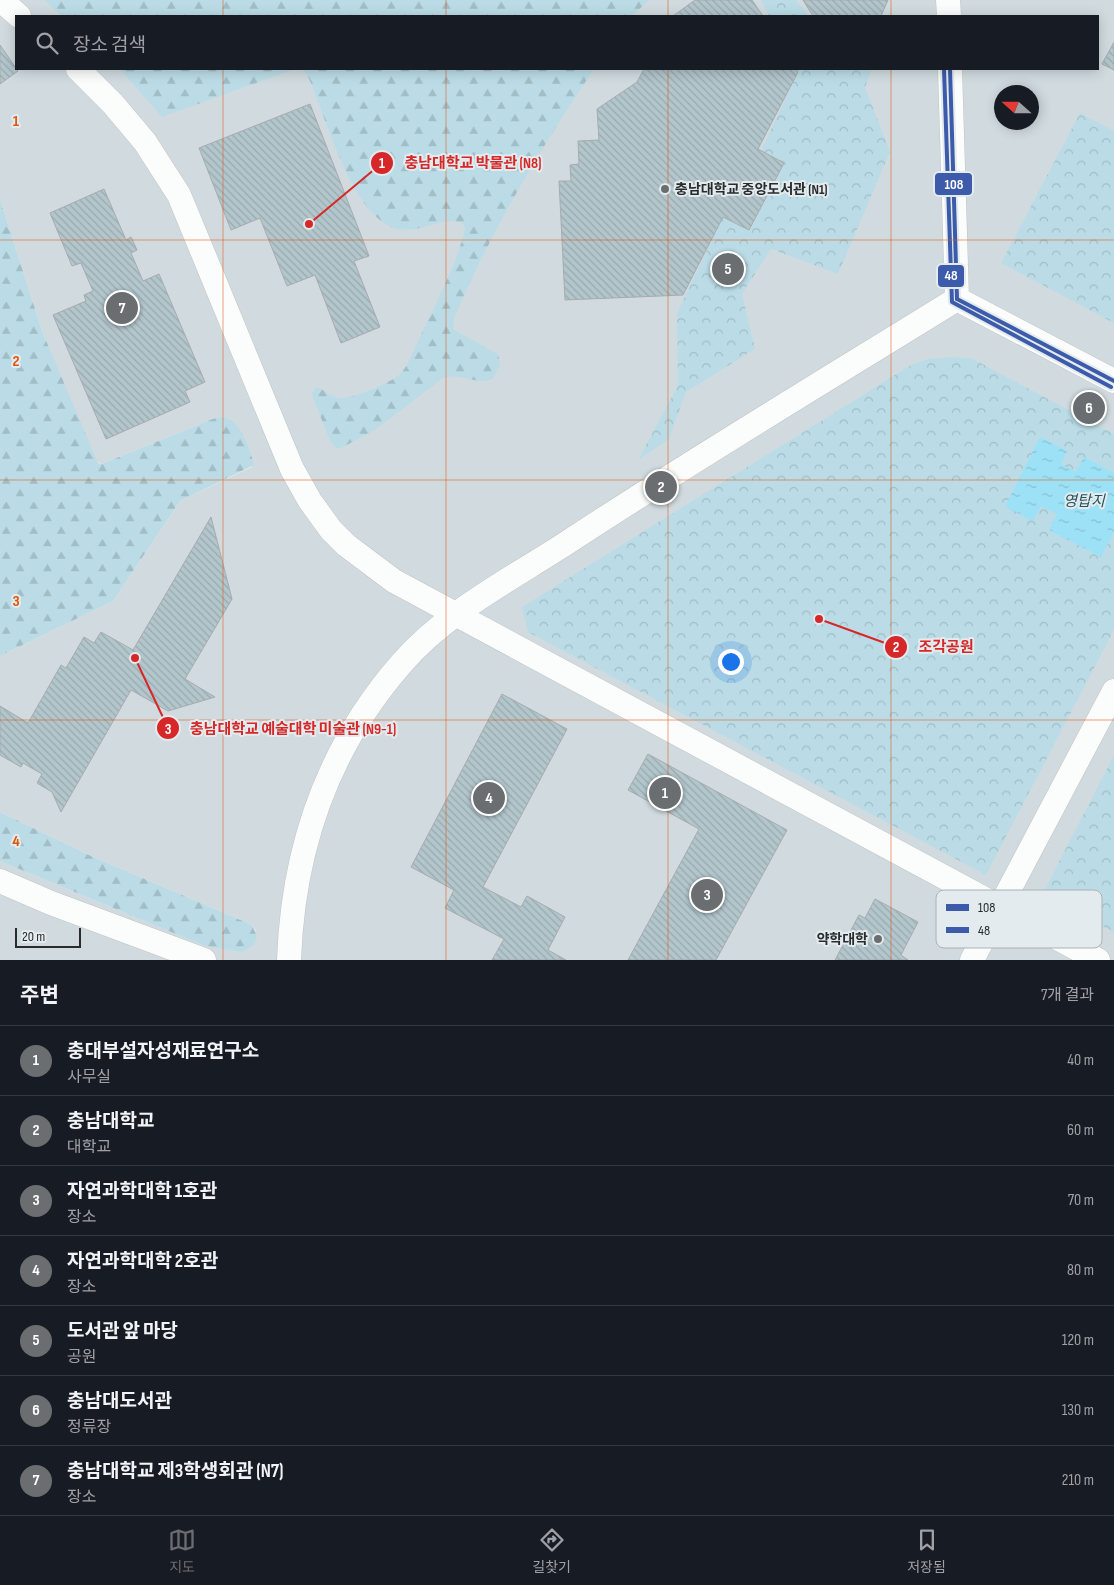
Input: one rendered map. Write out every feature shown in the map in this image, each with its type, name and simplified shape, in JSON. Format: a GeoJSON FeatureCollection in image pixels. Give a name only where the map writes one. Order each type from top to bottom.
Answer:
{"type":"FeatureCollection","features":[{"type":"Feature","properties":{"kind":"street"},"geometry":{"type":"LineString","coordinates":[[1,0],[18,15]]}},
{"type":"Feature","properties":{"kind":"street"},"geometry":{"type":"LineString","coordinates":[[948,0],[949,15]]}},
{"type":"Feature","properties":{"kind":"street"},"geometry":{"type":"LineString","coordinates":[[79,70],[113,104],[145,142],[178,195],[292,469],[319,515],[346,545],[378,571],[970,890]]}},
{"type":"Feature","properties":{"kind":"street"},"geometry":{"type":"LineString","coordinates":[[950,70],[957,299]]}},
{"type":"Feature","properties":{"kind":"street"},"geometry":{"type":"LineString","coordinates":[[289,960],[292,919],[301,859],[323,788],[354,729],[384,686],[420,644],[458,614],[617,510],[957,299]]}},
{"type":"Feature","properties":{"kind":"street"},"geometry":{"type":"LineString","coordinates":[[957,299],[1114,381]]}},
{"type":"Feature","properties":{"kind":"street"},"geometry":{"type":"LineString","coordinates":[[1008,890],[1114,691]]}},
{"type":"Feature","properties":{"kind":"street"},"geometry":{"type":"LineString","coordinates":[[0,881],[60,906],[204,960]]}},
{"type":"Feature","properties":{"kind":"street"},"geometry":{"type":"LineString","coordinates":[[972,960],[978,948]]}},
{"type":"Feature","properties":{"kind":"street"},"geometry":{"type":"LineString","coordinates":[[1076,948],[1098,960]]}},
{"type":"Feature","properties":{"kind":"shaded area"},"geometry":{"type":"Polygon","coordinates":[[[0,0],[1114,0],[1114,960],[0,960],[0,861],[205,946],[256,931],[252,925],[91,856],[0,812],[0,656],[113,601],[180,501],[252,467],[230,419],[225,418],[210,420],[102,464],[95,460],[42,331],[0,199],[0,0]]]}},
{"type":"Feature","properties":{"kind":"green space"},"geometry":{"type":"Polygon","coordinates":[[[44,0],[649,0],[633,15],[61,15],[44,0]]]}},
{"type":"Feature","properties":{"kind":"green space"},"geometry":{"type":"Polygon","coordinates":[[[761,0],[796,0],[808,15],[768,15],[761,0]]]}},
{"type":"Feature","properties":{"kind":"green space"},"geometry":{"type":"Polygon","coordinates":[[[121,70],[292,70],[162,117],[121,70]]]}},
{"type":"Feature","properties":{"kind":"green space"},"geometry":{"type":"Polygon","coordinates":[[[304,70],[593,70],[518,190],[468,286],[454,319],[453,328],[456,331],[498,354],[500,365],[493,379],[480,381],[456,377],[443,378],[375,430],[341,448],[336,448],[330,441],[312,395],[315,387],[333,396],[345,398],[382,385],[402,372],[409,361],[451,270],[462,242],[465,228],[462,223],[455,221],[403,230],[394,228],[380,220],[367,207],[346,173],[304,70]]]}},
{"type":"Feature","properties":{"kind":"green space"},"geometry":{"type":"Polygon","coordinates":[[[797,70],[872,70],[865,87],[890,152],[838,274],[771,249],[742,294],[755,349],[686,392],[669,439],[638,460],[678,385],[677,313],[723,217],[749,230],[784,163],[761,151],[798,72],[797,70]]]}},
{"type":"Feature","properties":{"kind":"green space"},"geometry":{"type":"Polygon","coordinates":[[[1080,113],[1114,131],[1114,323],[1001,263],[1080,113]]]}},
{"type":"Feature","properties":{"kind":"green space"},"geometry":{"type":"Polygon","coordinates":[[[0,199],[42,331],[98,463],[102,464],[210,420],[222,417],[234,422],[242,433],[254,465],[180,501],[113,601],[0,656],[0,199]]]}},
{"type":"Feature","properties":{"kind":"green space"},"geometry":{"type":"Polygon","coordinates":[[[948,357],[971,358],[1114,434],[1114,630],[986,875],[528,632],[522,607],[911,365],[928,359],[948,357]]]}},
{"type":"Feature","properties":{"kind":"green space"},"geometry":{"type":"Polygon","coordinates":[[[1114,755],[1114,932],[1102,926],[1102,890],[1045,890],[1114,755]]]}},
{"type":"Feature","properties":{"kind":"green space"},"geometry":{"type":"Polygon","coordinates":[[[0,812],[91,856],[252,925],[257,937],[254,945],[242,952],[205,946],[0,861],[0,812]]]}},
{"type":"Feature","properties":{"kind":"water","name":"영탑지"},"geometry":{"type":"Polygon","coordinates":[[[1040,437],[1067,451],[1061,464],[1076,472],[1084,457],[1114,473],[1114,532],[1101,557],[1049,530],[1057,514],[1041,506],[1033,521],[1005,507],[1040,437]]]}},
{"type":"Feature","properties":{"kind":"building"},"geometry":{"type":"Polygon","coordinates":[[[695,0],[752,0],[762,15],[674,15],[695,0]]]}},
{"type":"Feature","properties":{"kind":"building"},"geometry":{"type":"Polygon","coordinates":[[[803,0],[888,0],[881,15],[812,15],[803,0]]]}},
{"type":"Feature","properties":{"kind":"building"},"geometry":{"type":"Polygon","coordinates":[[[1114,42],[1114,70],[1102,64],[1114,42]]]}},
{"type":"Feature","properties":{"kind":"building"},"geometry":{"type":"Polygon","coordinates":[[[0,45],[15,67],[15,70],[18,71],[0,84],[0,45]]]}},
{"type":"Feature","properties":{"kind":"building","name":"충남대학교 중앙도서관 (N1)"},"geometry":{"type":"Polygon","coordinates":[[[643,70],[797,70],[798,72],[758,149],[784,163],[749,230],[723,217],[683,295],[565,300],[559,181],[571,181],[570,165],[579,164],[578,141],[599,140],[597,109],[637,82],[643,70]]]}},
{"type":"Feature","properties":{"kind":"building"},"geometry":{"type":"Polygon","coordinates":[[[310,104],[369,256],[354,261],[380,327],[341,343],[315,275],[287,286],[260,218],[231,230],[199,148],[310,104]]]}},
{"type":"Feature","properties":{"kind":"building"},"geometry":{"type":"Polygon","coordinates":[[[104,189],[126,240],[131,237],[137,250],[131,253],[143,281],[159,274],[205,382],[185,391],[190,402],[106,439],[53,315],[86,301],[84,295],[93,291],[81,263],[72,266],[50,213],[104,189]]]}},
{"type":"Feature","properties":{"kind":"building"},"geometry":{"type":"Polygon","coordinates":[[[211,517],[232,599],[185,679],[215,697],[168,711],[131,690],[61,812],[52,792],[37,783],[42,774],[23,763],[21,767],[0,755],[0,706],[28,723],[61,665],[66,668],[84,637],[94,643],[101,632],[133,650],[211,517]]]}},
{"type":"Feature","properties":{"kind":"building"},"geometry":{"type":"Polygon","coordinates":[[[502,694],[567,729],[483,887],[521,907],[527,896],[565,917],[548,950],[566,960],[492,960],[504,939],[445,908],[454,890],[411,867],[502,694]]]}},
{"type":"Feature","properties":{"kind":"building"},"geometry":{"type":"Polygon","coordinates":[[[648,754],[787,830],[716,960],[628,960],[699,829],[628,790],[648,754]]]}},
{"type":"Feature","properties":{"kind":"building","name":"약학대학"},"geometry":{"type":"Polygon","coordinates":[[[875,899],[918,922],[901,955],[908,960],[835,960],[859,915],[865,918],[875,899]]]}},
{"type":"Feature","properties":{"kind":"transit line","name":"48"},"geometry":{"type":"LineString","coordinates":[[944,70],[952,302],[1111,387]]}},
{"type":"Feature","properties":{"kind":"transit line","name":"108"},"geometry":{"type":"LineString","coordinates":[[950,70],[957,299]]}},
{"type":"Feature","properties":{"kind":"transit line","name":"108"},"geometry":{"type":"LineString","coordinates":[[957,299],[1114,381]]}},
{"type":"Feature","properties":{"kind":"place","name":"충남대학교 중앙도서관 (N1)"},"geometry":{"type":"Point","coordinates":[665,189]}},
{"type":"Feature","properties":{"kind":"place","name":"충남대학교 박물관 (N8)"},"geometry":{"type":"Point","coordinates":[309,224]}},
{"type":"Feature","properties":{"kind":"place","name":"도서관 앞 마당"},"geometry":{"type":"Point","coordinates":[728,269]}},
{"type":"Feature","properties":{"kind":"place","name":"충남대학교 제3학생회관 (N7)"},"geometry":{"type":"Point","coordinates":[122,308]}},
{"type":"Feature","properties":{"kind":"place","name":"충남대도서관"},"geometry":{"type":"Point","coordinates":[1089,408]}},
{"type":"Feature","properties":{"kind":"place","name":"충남대학교"},"geometry":{"type":"Point","coordinates":[661,487]}},
{"type":"Feature","properties":{"kind":"place","name":"조각공원"},"geometry":{"type":"Point","coordinates":[819,619]}},
{"type":"Feature","properties":{"kind":"place","name":"충남대학교 예술대학 미술관 (N9-1)"},"geometry":{"type":"Point","coordinates":[135,658]}},
{"type":"Feature","properties":{"kind":"place","name":"충대부설자성재료연구소"},"geometry":{"type":"Point","coordinates":[665,793]}},
{"type":"Feature","properties":{"kind":"place","name":"자연과학대학 2호관"},"geometry":{"type":"Point","coordinates":[489,798]}},
{"type":"Feature","properties":{"kind":"place","name":"자연과학대학 1호관"},"geometry":{"type":"Point","coordinates":[707,895]}},
{"type":"Feature","properties":{"kind":"place","name":"약학대학"},"geometry":{"type":"Point","coordinates":[878,939]}}]}
